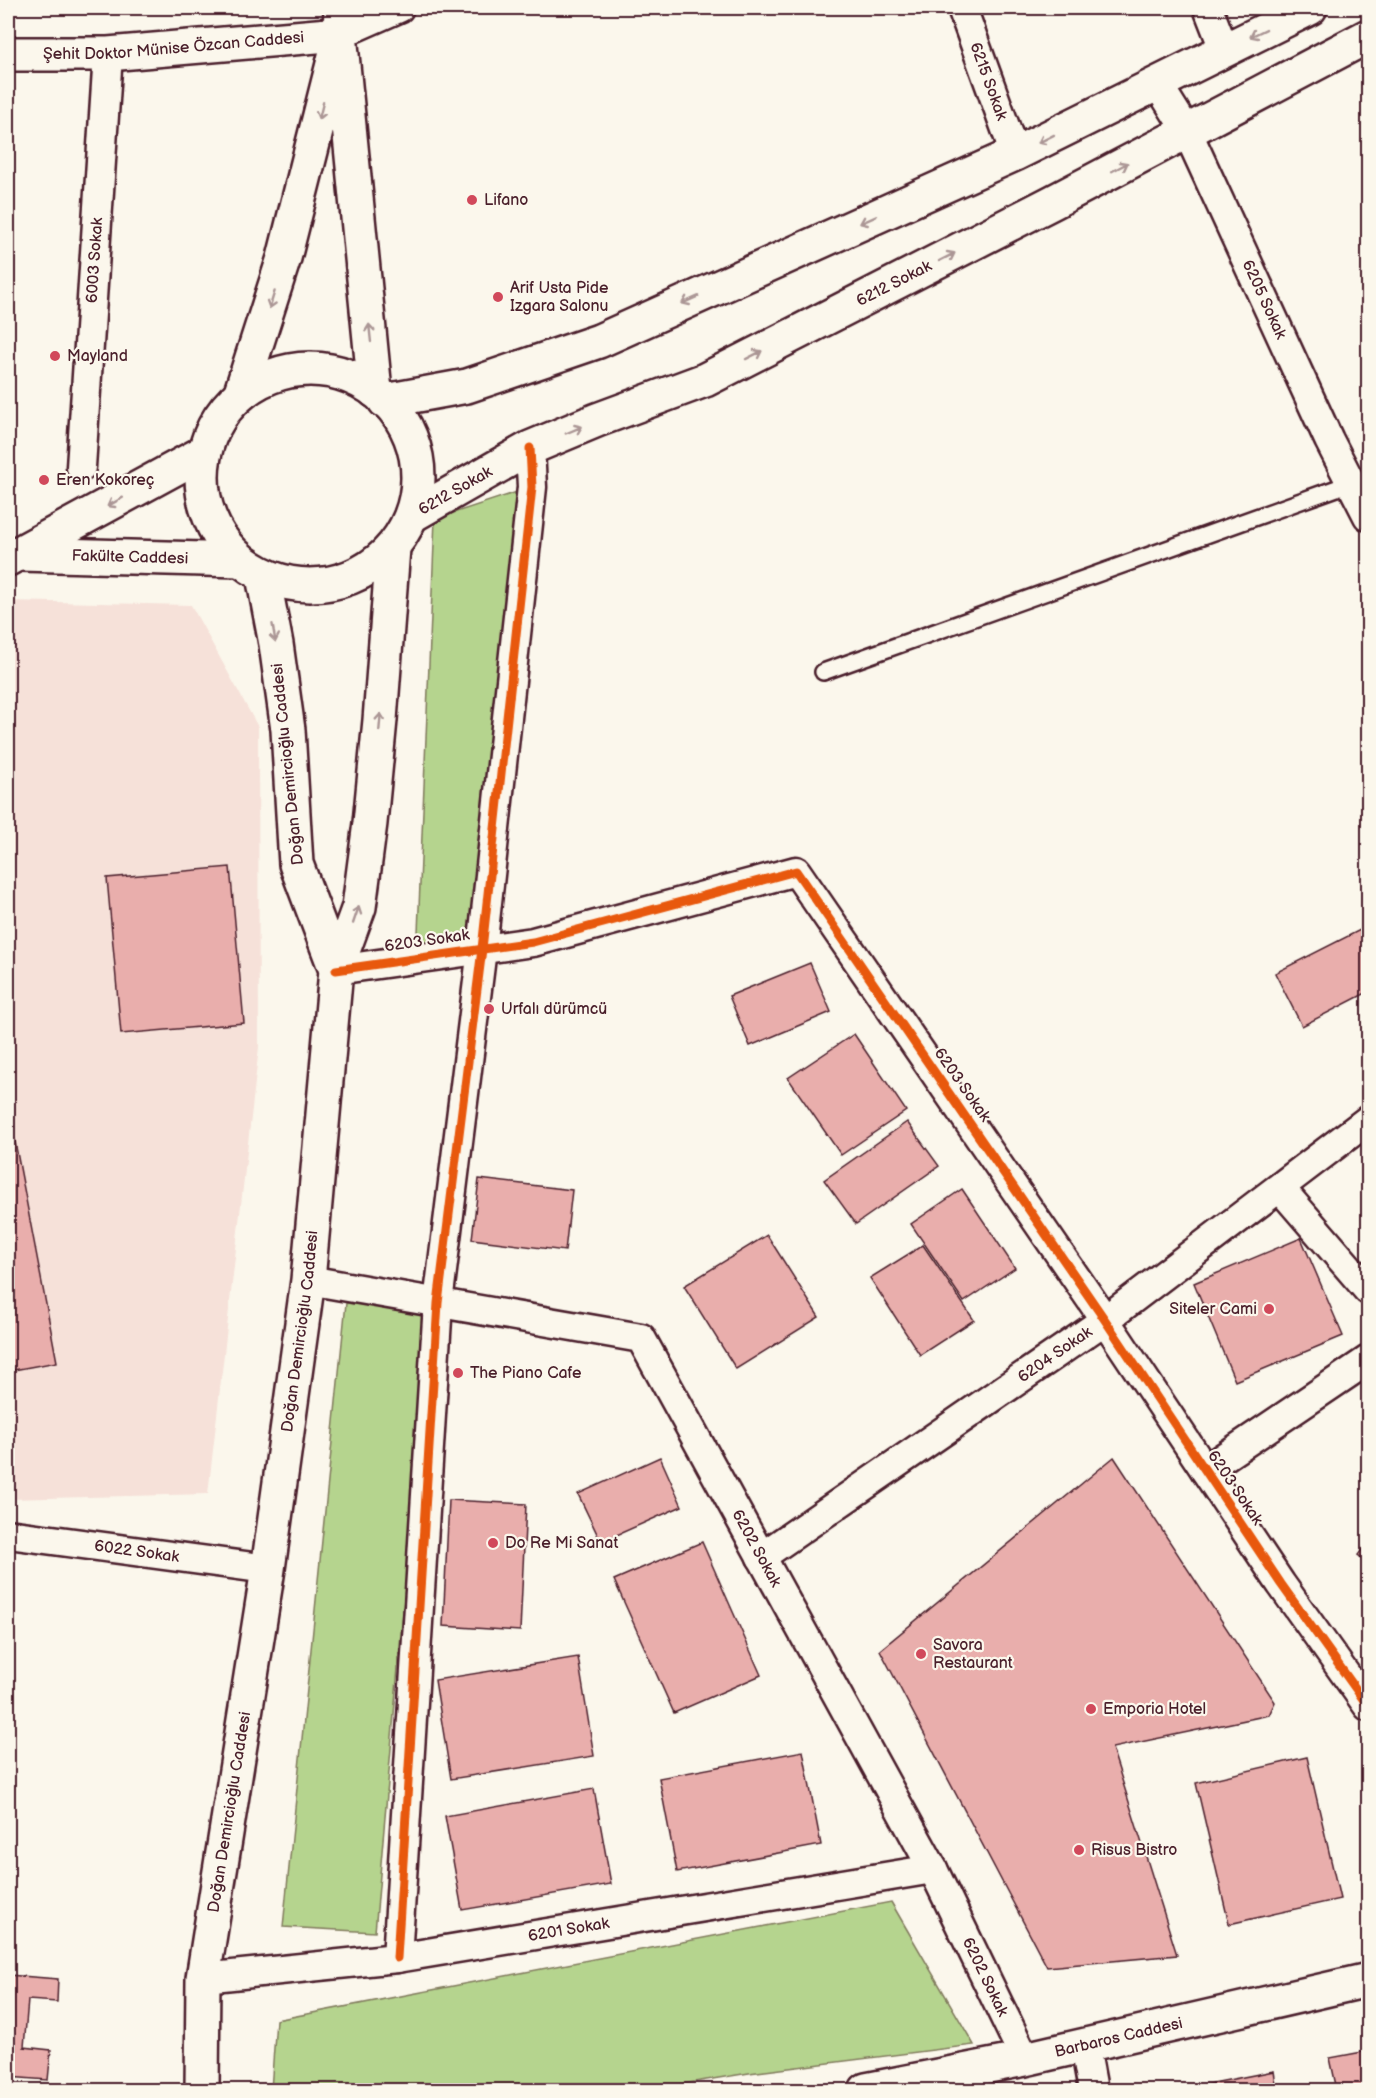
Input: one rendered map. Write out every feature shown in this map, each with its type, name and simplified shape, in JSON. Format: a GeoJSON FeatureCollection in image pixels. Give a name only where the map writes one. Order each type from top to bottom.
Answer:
{"type":"FeatureCollection","features":[{"type":"Feature","properties":{"kind":"street"},"geometry":{"type":"LineString","coordinates":[[341,21],[399,8]]}},
{"type":"Feature","properties":{"kind":"street","name":"6215 Sokak"},"geometry":{"type":"LineString","coordinates":[[962,8],[1016,154]]}},
{"type":"Feature","properties":{"kind":"street"},"geometry":{"type":"LineString","coordinates":[[1208,8],[1224,49]]}},
{"type":"Feature","properties":{"kind":"street"},"geometry":{"type":"LineString","coordinates":[[380,396],[467,386],[599,341],[1016,154],[1310,8]]}},
{"type":"Feature","properties":{"kind":"street"},"geometry":{"type":"LineString","coordinates":[[241,392],[284,258],[341,21]]}},
{"type":"Feature","properties":{"kind":"street"},"geometry":{"type":"LineString","coordinates":[[341,21],[380,396]]}},
{"type":"Feature","properties":{"kind":"street","name":"Şehit Doktor Münise Özcan Caddesi"},"geometry":{"type":"LineString","coordinates":[[8,54],[108,54],[341,21]]}},
{"type":"Feature","properties":{"kind":"street","name":"6212 Sokak"},"geometry":{"type":"LineString","coordinates":[[411,516],[530,448],[597,420],[705,380],[1053,202],[1368,36]]}},
{"type":"Feature","properties":{"kind":"street","name":"6003 Sokak"},"geometry":{"type":"LineString","coordinates":[[81,467],[108,54]]}},
{"type":"Feature","properties":{"kind":"street","name":"6205 Sokak"},"geometry":{"type":"LineString","coordinates":[[1157,83],[1186,131],[1329,440],[1368,516]]}},
{"type":"Feature","properties":{"kind":"street"},"geometry":{"type":"LineString","coordinates":[[252,568],[233,555],[212,525],[201,490],[203,453],[217,420],[241,392],[273,375],[309,369],[344,375],[380,396],[400,417],[415,448],[418,483],[411,516],[393,548],[379,732],[362,886],[359,907],[336,970]]}},
{"type":"Feature","properties":{"kind":"street"},"geometry":{"type":"LineString","coordinates":[[398,1958],[438,1303],[482,949],[532,487],[530,448]]}},
{"type":"Feature","properties":{"kind":"street","name":"Fakülte Caddesi"},"geometry":{"type":"LineString","coordinates":[[13,557],[203,453]]}},
{"type":"Feature","properties":{"kind":"street","name":"Fakülte Caddesi"},"geometry":{"type":"LineString","coordinates":[[13,557],[252,568],[298,585],[334,584],[366,570],[393,548]]}},
{"type":"Feature","properties":{"kind":"street","name":"Doğan Demircioğlu Caddesi"},"geometry":{"type":"LineString","coordinates":[[202,2091],[203,1978],[268,1569],[308,1280],[336,970],[296,864],[288,730],[276,644],[252,568]]}},
{"type":"Feature","properties":{"kind":"street","name":"6203 Sokak"},"geometry":{"type":"LineString","coordinates":[[336,970],[533,942],[796,871],[1105,1320],[1281,1584],[1368,1706]]}},
{"type":"Feature","properties":{"kind":"street","name":"6204 Sokak"},"geometry":{"type":"LineString","coordinates":[[761,1557],[1105,1320],[1368,1120]]}},
{"type":"Feature","properties":{"kind":"street"},"geometry":{"type":"LineString","coordinates":[[1280,1188],[1368,1290]]}},
{"type":"Feature","properties":{"kind":"street","name":"6202 Sokak"},"geometry":{"type":"LineString","coordinates":[[308,1280],[641,1338],[933,1869],[1024,2059]]}},
{"type":"Feature","properties":{"kind":"street"},"geometry":{"type":"LineString","coordinates":[[1205,1470],[1368,1360]]}},
{"type":"Feature","properties":{"kind":"street","name":"6022 Sokak"},"geometry":{"type":"LineString","coordinates":[[8,1534],[268,1569]]}},
{"type":"Feature","properties":{"kind":"street","name":"6201 Sokak"},"geometry":{"type":"LineString","coordinates":[[203,1978],[398,1958],[933,1869]]}},
{"type":"Feature","properties":{"kind":"street","name":"Barbaros Caddesi"},"geometry":{"type":"LineString","coordinates":[[866,2091],[1085,2046],[1368,1980]]}},
{"type":"Feature","properties":{"kind":"street"},"geometry":{"type":"LineString","coordinates":[[1085,2046],[1093,2091]]}},
{"type":"Feature","properties":{"kind":"lane"},"geometry":{"type":"LineString","coordinates":[[823,672],[1351,483]]}},
{"type":"Feature","properties":{"kind":"shaded area"},"geometry":{"type":"Polygon","coordinates":[[[8,601],[191,605],[258,727],[259,1047],[208,1494],[8,1499],[8,601]]]}},
{"type":"Feature","properties":{"kind":"green space"},"geometry":{"type":"Polygon","coordinates":[[[532,487],[482,949],[417,957],[435,519],[532,487]]]}},
{"type":"Feature","properties":{"kind":"green space"},"geometry":{"type":"Polygon","coordinates":[[[346,1303],[429,1312],[375,1932],[283,1927],[346,1303]]]}},
{"type":"Feature","properties":{"kind":"green space"},"geometry":{"type":"Polygon","coordinates":[[[891,1902],[974,2045],[749,2073],[646,2090],[271,2090],[276,2020],[891,1902]]]}},
{"type":"Feature","properties":{"kind":"building"},"geometry":{"type":"Polygon","coordinates":[[[230,867],[244,1023],[121,1034],[107,878],[230,867]]]}},
{"type":"Feature","properties":{"kind":"building"},"geometry":{"type":"Polygon","coordinates":[[[1364,928],[1368,936],[1368,992],[1302,1026],[1275,973],[1364,928]]]}},
{"type":"Feature","properties":{"kind":"building"},"geometry":{"type":"Polygon","coordinates":[[[810,963],[831,1012],[750,1046],[729,996],[810,963]]]}},
{"type":"Feature","properties":{"kind":"building"},"geometry":{"type":"Polygon","coordinates":[[[854,1034],[906,1111],[841,1155],[788,1078],[854,1034]]]}},
{"type":"Feature","properties":{"kind":"building"},"geometry":{"type":"Polygon","coordinates":[[[907,1122],[939,1166],[856,1224],[824,1180],[907,1122]]]}},
{"type":"Feature","properties":{"kind":"building"},"geometry":{"type":"Polygon","coordinates":[[[12,1126],[57,1362],[8,1371],[8,1127],[12,1126]]]}},
{"type":"Feature","properties":{"kind":"building"},"geometry":{"type":"Polygon","coordinates":[[[479,1179],[572,1190],[565,1251],[472,1239],[479,1179]]]}},
{"type":"Feature","properties":{"kind":"building"},"geometry":{"type":"Polygon","coordinates":[[[962,1189],[1015,1268],[964,1302],[911,1224],[962,1189]]]}},
{"type":"Feature","properties":{"kind":"building"},"geometry":{"type":"Polygon","coordinates":[[[767,1235],[819,1317],[736,1369],[684,1286],[767,1235]]]}},
{"type":"Feature","properties":{"kind":"building","name":"Siteler Cami"},"geometry":{"type":"Polygon","coordinates":[[[1301,1238],[1343,1336],[1235,1381],[1194,1283],[1301,1238]]]}},
{"type":"Feature","properties":{"kind":"building"},"geometry":{"type":"Polygon","coordinates":[[[923,1245],[974,1320],[920,1355],[870,1278],[923,1245]]]}},
{"type":"Feature","properties":{"kind":"building"},"geometry":{"type":"Polygon","coordinates":[[[660,1457],[682,1506],[601,1542],[578,1494],[660,1457]]]}},
{"type":"Feature","properties":{"kind":"building","name":"Emporia Hotel"},"geometry":{"type":"Polygon","coordinates":[[[1114,1457],[1275,1702],[1269,1715],[1112,1748],[1177,1955],[1047,1967],[880,1650],[1114,1457]]]}},
{"type":"Feature","properties":{"kind":"building"},"geometry":{"type":"Polygon","coordinates":[[[449,1500],[526,1504],[520,1631],[443,1626],[449,1500]]]}},
{"type":"Feature","properties":{"kind":"building"},"geometry":{"type":"Polygon","coordinates":[[[702,1542],[761,1675],[674,1713],[614,1580],[702,1542]]]}},
{"type":"Feature","properties":{"kind":"building"},"geometry":{"type":"Polygon","coordinates":[[[1368,1542],[1368,1563],[1358,1555],[1368,1542]]]}},
{"type":"Feature","properties":{"kind":"building"},"geometry":{"type":"Polygon","coordinates":[[[578,1657],[594,1756],[451,1779],[435,1680],[578,1657]]]}},
{"type":"Feature","properties":{"kind":"building"},"geometry":{"type":"Polygon","coordinates":[[[803,1751],[821,1845],[677,1872],[659,1778],[803,1751]]]}},
{"type":"Feature","properties":{"kind":"building"},"geometry":{"type":"Polygon","coordinates":[[[1307,1757],[1340,1899],[1229,1924],[1196,1783],[1307,1757]]]}},
{"type":"Feature","properties":{"kind":"building"},"geometry":{"type":"Polygon","coordinates":[[[594,1789],[611,1884],[462,1910],[445,1816],[594,1789]]]}},
{"type":"Feature","properties":{"kind":"building"},"geometry":{"type":"Polygon","coordinates":[[[8,1975],[58,1979],[57,2002],[28,2000],[24,2047],[51,2050],[48,2080],[8,2077],[8,1975]]]}},
{"type":"Feature","properties":{"kind":"building"},"geometry":{"type":"Polygon","coordinates":[[[1368,2051],[1368,2090],[1337,2090],[1330,2058],[1368,2051]]]}},
{"type":"Feature","properties":{"kind":"building"},"geometry":{"type":"Polygon","coordinates":[[[1274,2071],[1277,2090],[1178,2090],[1274,2071]]]}},
{"type":"Feature","properties":{"kind":"cycle path"},"geometry":{"type":"LineString","coordinates":[[397,1958],[438,1303],[482,949],[532,487],[530,448]]}},
{"type":"Feature","properties":{"kind":"cycle path"},"geometry":{"type":"LineString","coordinates":[[336,970],[533,942],[796,871],[1105,1320],[1281,1584],[1368,1706]]}},
{"type":"Feature","properties":{"kind":"place","name":"Lifano"},"geometry":{"type":"Point","coordinates":[472,200]}},
{"type":"Feature","properties":{"kind":"place","name":"Arif Usta Pide Izgara Salonu"},"geometry":{"type":"Point","coordinates":[498,297]}},
{"type":"Feature","properties":{"kind":"place","name":"Mayland"},"geometry":{"type":"Point","coordinates":[55,356]}},
{"type":"Feature","properties":{"kind":"place","name":"Eren Kokoreç"},"geometry":{"type":"Point","coordinates":[44,480]}},
{"type":"Feature","properties":{"kind":"place","name":"Urfalı dürümcü"},"geometry":{"type":"Point","coordinates":[489,1009]}},
{"type":"Feature","properties":{"kind":"place","name":"Siteler Cami"},"geometry":{"type":"Point","coordinates":[1269,1309]}},
{"type":"Feature","properties":{"kind":"place","name":"The Piano Cafe"},"geometry":{"type":"Point","coordinates":[458,1373]}},
{"type":"Feature","properties":{"kind":"place","name":"Do Re Mi Sanat"},"geometry":{"type":"Point","coordinates":[493,1543]}},
{"type":"Feature","properties":{"kind":"place","name":"Savora Restaurant"},"geometry":{"type":"Point","coordinates":[921,1654]}},
{"type":"Feature","properties":{"kind":"place","name":"Emporia Hotel"},"geometry":{"type":"Point","coordinates":[1091,1709]}},
{"type":"Feature","properties":{"kind":"place","name":"Risus Bistro"},"geometry":{"type":"Point","coordinates":[1079,1850]}}]}
